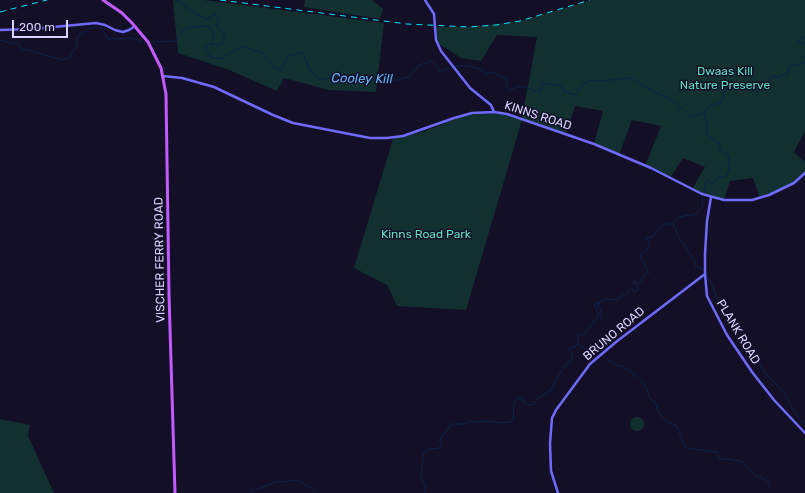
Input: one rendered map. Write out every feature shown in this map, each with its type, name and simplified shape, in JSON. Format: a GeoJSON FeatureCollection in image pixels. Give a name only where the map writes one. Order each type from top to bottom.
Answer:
{"type":"FeatureCollection","features":[{"type":"Feature","properties":{"kind":"main road","name":"VISCHER FERRY ROAD"},"geometry":{"type":"LineString","coordinates":[[103,0],[122,14],[141,32],[153,50],[163,76],[167,104],[169,276],[175,493]]}},
{"type":"Feature","properties":{"kind":"street"},"geometry":{"type":"LineString","coordinates":[[425,0],[434,14],[437,44],[452,67],[470,88],[491,105],[494,112]]}},
{"type":"Feature","properties":{"kind":"street"},"geometry":{"type":"LineString","coordinates":[[0,30],[32,30],[96,23],[122,32],[135,26]]}},
{"type":"Feature","properties":{"kind":"street","name":"KINNS ROAD"},"geometry":{"type":"LineString","coordinates":[[163,76],[182,78],[218,89],[292,123],[370,138],[403,136],[463,115],[482,112],[507,114],[594,144],[651,168],[703,195],[711,197],[732,200],[760,198],[794,183],[805,173]]}},
{"type":"Feature","properties":{"kind":"street","name":"PLANK ROAD"},"geometry":{"type":"LineString","coordinates":[[711,197],[706,233],[705,274],[707,296],[727,335],[761,385],[805,434]]}},
{"type":"Feature","properties":{"kind":"street","name":"BRUNO ROAD"},"geometry":{"type":"LineString","coordinates":[[558,493],[551,472],[550,443],[552,418],[556,410],[590,364],[649,316],[705,274]]}},
{"type":"Feature","properties":{"kind":"green space"},"geometry":{"type":"Polygon","coordinates":[[[173,0],[204,0],[384,23],[376,92],[329,90],[284,78],[277,91],[229,70],[178,53],[173,0]]]}},
{"type":"Feature","properties":{"kind":"green space"},"geometry":{"type":"Polygon","coordinates":[[[305,0],[372,0],[383,9],[380,19],[304,7],[305,0]]]}},
{"type":"Feature","properties":{"kind":"green space","name":"Dwaas Kill Nature Preserve"},"geometry":{"type":"Polygon","coordinates":[[[592,0],[805,0],[805,131],[794,152],[805,162],[805,172],[794,183],[760,198],[753,178],[730,181],[724,200],[707,196],[692,189],[705,167],[683,158],[670,178],[645,166],[661,126],[632,120],[619,155],[594,144],[603,111],[575,106],[566,134],[522,118],[537,37],[497,35],[481,61],[461,58],[436,42],[435,27],[467,27],[506,23],[528,19],[592,0]]]}},
{"type":"Feature","properties":{"kind":"green space","name":"Kinns Road Park"},"geometry":{"type":"Polygon","coordinates":[[[488,113],[507,115],[522,120],[466,310],[397,306],[387,285],[354,268],[393,139],[425,131],[463,116],[488,113]]]}},
{"type":"Feature","properties":{"kind":"green space"},"geometry":{"type":"Polygon","coordinates":[[[637,417],[642,419],[644,424],[642,429],[637,431],[632,429],[630,424],[632,419],[637,417]]]}},
{"type":"Feature","properties":{"kind":"green space"},"geometry":{"type":"Polygon","coordinates":[[[0,419],[30,425],[28,436],[54,493],[0,493],[0,419]]]}},
{"type":"Feature","properties":{"kind":"waterway","name":"Cooley Kill"},"geometry":{"type":"LineString","coordinates":[[174,0],[183,3],[185,7],[206,19],[214,15],[218,16],[217,28],[225,34],[221,45],[213,44],[204,46],[210,57],[222,59],[231,52],[243,46],[264,54],[275,69],[282,69],[288,56],[302,52],[311,72],[320,79],[364,78],[392,81],[409,77],[419,65],[432,61],[440,71],[456,66],[469,66],[482,70],[487,74],[493,72],[508,80],[506,84],[510,90],[520,86],[540,92],[542,83],[561,86],[565,92],[575,95],[584,83],[592,80],[600,81],[631,78],[654,92],[672,100],[692,117],[704,113],[711,105],[721,103],[724,93],[728,88],[746,89],[748,84],[751,83],[752,90],[759,90],[761,84],[768,81],[771,76],[780,78],[783,75],[788,75],[788,67],[805,63],[802,58],[805,55]]}},
{"type":"Feature","properties":{"kind":"waterway"},"geometry":{"type":"LineString","coordinates":[[153,42],[176,41],[180,33],[188,28],[200,26],[210,27],[213,32],[213,44]]}},
{"type":"Feature","properties":{"kind":"waterway"},"geometry":{"type":"LineString","coordinates":[[0,40],[18,43],[22,50],[24,49],[62,60],[69,58],[77,45],[77,37],[88,29],[97,27],[102,29],[108,39],[131,38],[141,41]]}},
{"type":"Feature","properties":{"kind":"waterway"},"geometry":{"type":"LineString","coordinates":[[805,37],[798,40],[799,44],[805,43]]}},
{"type":"Feature","properties":{"kind":"waterway"},"geometry":{"type":"LineString","coordinates":[[425,493],[426,486],[421,475],[424,452],[430,449],[439,448],[442,444],[440,442],[441,437],[445,434],[451,424],[490,421],[501,423],[511,422],[513,419],[514,402],[519,398],[523,399],[523,402],[526,404],[533,405],[539,397],[550,391],[565,365],[570,363],[573,355],[569,349],[571,347],[575,347],[578,343],[578,335],[584,334],[597,318],[599,314],[596,307],[598,307],[599,303],[604,299],[617,300],[623,294],[625,295],[630,288],[632,288],[635,292],[639,288],[633,283],[635,281],[638,283],[641,282],[644,275],[649,273],[640,256],[641,253],[646,251],[650,244],[646,238],[653,237],[657,230],[661,229],[663,225],[668,223],[670,225],[680,217],[691,216],[697,213],[703,206],[702,197],[705,191],[705,183],[709,180],[712,184],[719,178],[726,176],[730,166],[728,155],[720,150],[720,144],[706,134],[708,127],[704,113]]}},
{"type":"Feature","properties":{"kind":"waterway"},"geometry":{"type":"LineString","coordinates":[[673,223],[680,239],[694,260],[696,266],[702,269]]}},
{"type":"Feature","properties":{"kind":"waterway"},"geometry":{"type":"LineString","coordinates":[[706,271],[707,277],[712,285],[725,317],[738,329],[765,373],[786,396],[798,417],[802,422],[804,422]]}},
{"type":"Feature","properties":{"kind":"waterway"},"geometry":{"type":"LineString","coordinates":[[596,307],[594,305],[599,303]]}},
{"type":"Feature","properties":{"kind":"waterway"},"geometry":{"type":"LineString","coordinates":[[599,307],[601,311],[601,319]]}},
{"type":"Feature","properties":{"kind":"waterway"},"geometry":{"type":"LineString","coordinates":[[578,345],[599,354]]}},
{"type":"Feature","properties":{"kind":"waterway"},"geometry":{"type":"LineString","coordinates":[[602,356],[618,366],[624,367],[639,378]]}},
{"type":"Feature","properties":{"kind":"waterway"},"geometry":{"type":"LineString","coordinates":[[641,380],[647,389],[649,397],[656,404],[659,413],[668,423],[676,425],[686,448],[717,452],[719,459],[730,459],[743,462],[755,475],[768,481],[771,490]]}},
{"type":"Feature","properties":{"kind":"waterway"},"geometry":{"type":"LineString","coordinates":[[250,493],[252,490],[277,481],[282,482],[294,480],[298,480],[317,493]]}},
{"type":"Feature","properties":{"kind":"railway"},"geometry":{"type":"LineString","coordinates":[[0,12],[47,0]]}},
{"type":"Feature","properties":{"kind":"railway"},"geometry":{"type":"LineString","coordinates":[[220,0],[407,24],[469,27],[520,21],[590,0]]}}]}
